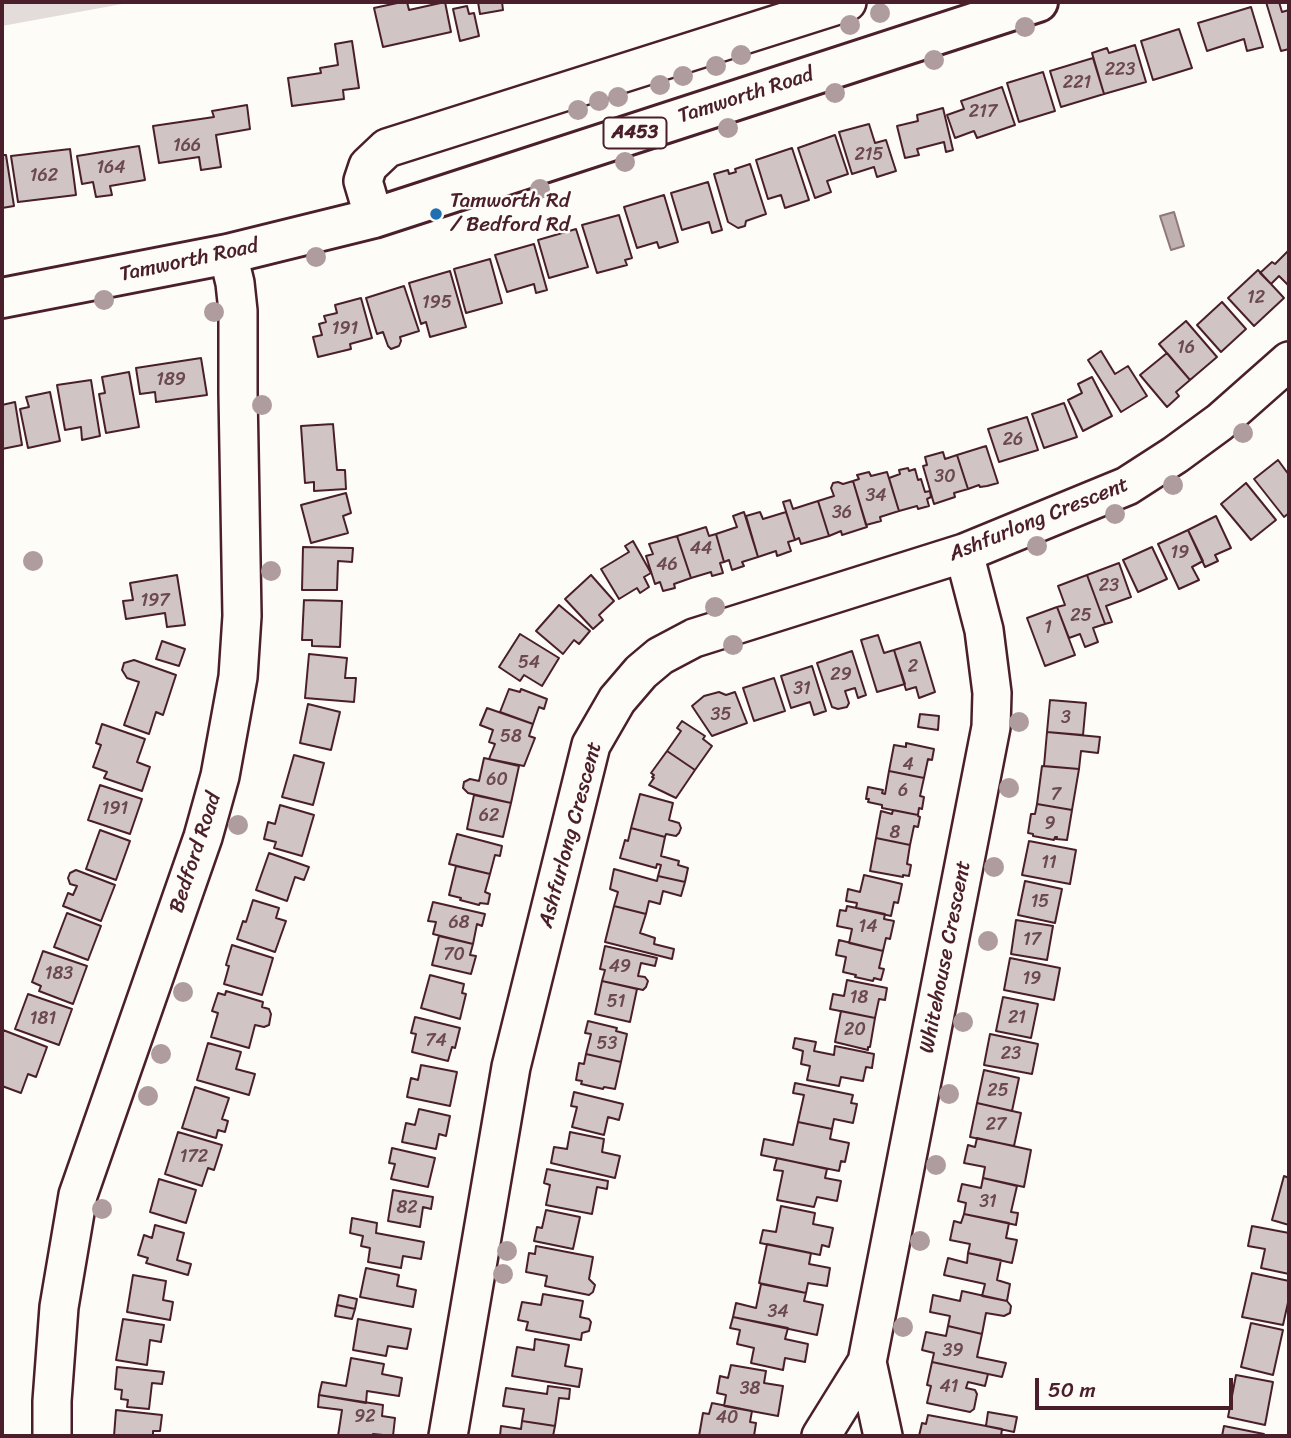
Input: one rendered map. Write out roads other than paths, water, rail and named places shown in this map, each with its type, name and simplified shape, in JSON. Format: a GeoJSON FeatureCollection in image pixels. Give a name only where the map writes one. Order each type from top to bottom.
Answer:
{"type":"FeatureCollection","features":[{"type":"Feature","properties":{"kind":"main road","name":"Tamworth Road"},"geometry":{"type":"LineString","coordinates":[[2,298],[229,254],[374,218],[1038,2]]}},
{"type":"Feature","properties":{"kind":"street"},"geometry":{"type":"LineString","coordinates":[[374,218],[363,181],[368,166],[387,148],[846,2]]}},
{"type":"Feature","properties":{"kind":"street","name":"Bedford Road"},"geometry":{"type":"LineString","coordinates":[[52,1436],[59,1307],[78,1195],[203,837],[220,776],[238,677],[242,616],[239,311],[229,254]]}},
{"type":"Feature","properties":{"kind":"street","name":"Ashfurlong Crescent"},"geometry":{"type":"LineString","coordinates":[[448,1436],[511,1067],[591,746],[617,701],[641,672],[660,656],[694,638],[964,552],[1127,486],[1175,456],[1220,422],[1289,361]]}},
{"type":"Feature","properties":{"kind":"street","name":"Whitehouse Crescent"},"geometry":{"type":"LineString","coordinates":[[821,1436],[867,1362],[991,727],[992,693],[984,630],[964,552]]}},
{"type":"Feature","properties":{"kind":"street","name":"Whitehouse Crescent"},"geometry":{"type":"LineString","coordinates":[[867,1362],[883,1436]]}},
{"type":"Feature","properties":{"kind":"place","name":"Tamworth Rd / Bedford Rd"},"geometry":{"type":"Point","coordinates":[436,214]}}]}
